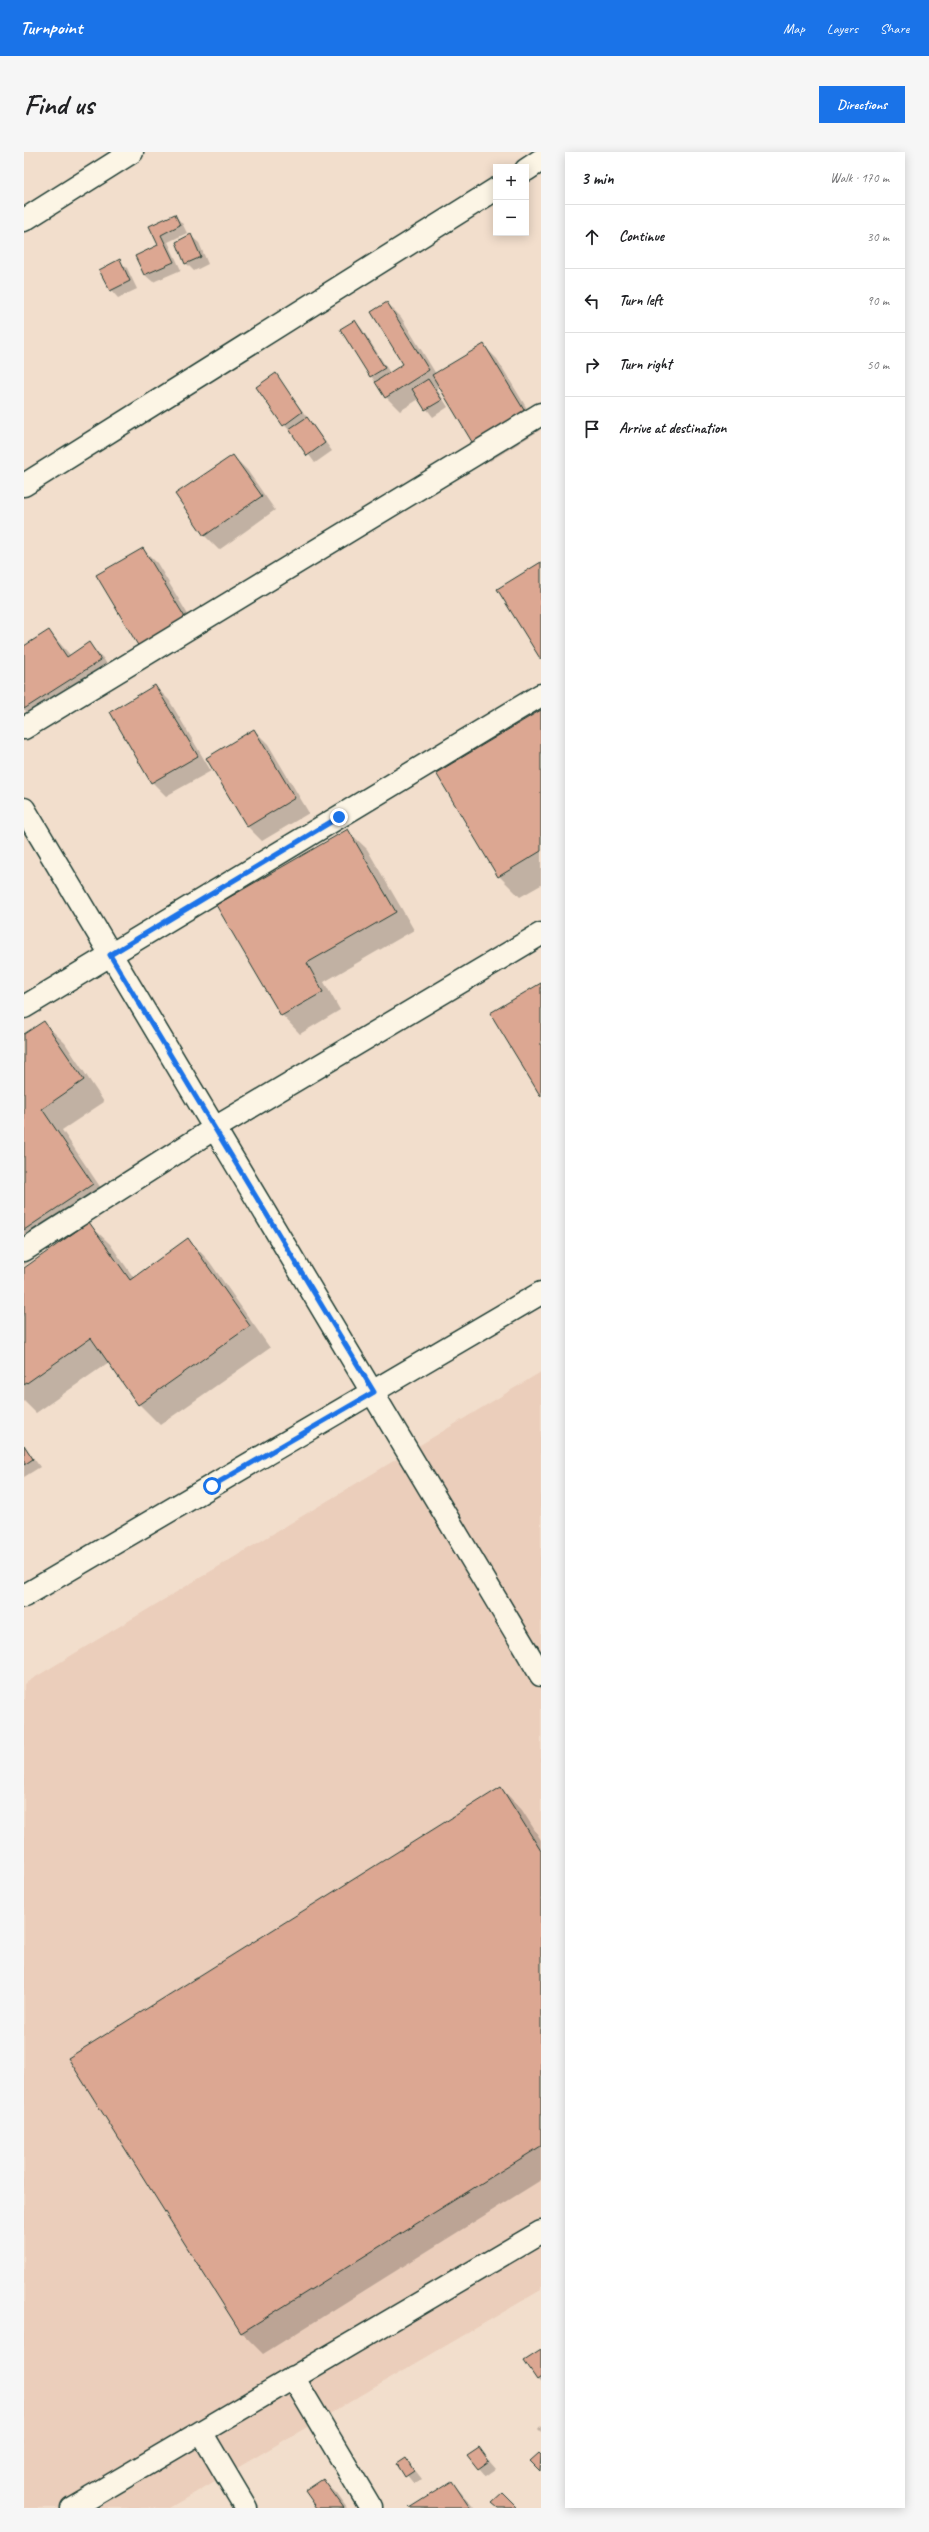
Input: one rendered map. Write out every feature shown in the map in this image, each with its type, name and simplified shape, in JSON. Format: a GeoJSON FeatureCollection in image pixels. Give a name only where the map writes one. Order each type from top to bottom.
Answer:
{"type":"FeatureCollection","features":[{"type":"Feature","properties":{"kind":"street"},"geometry":{"type":"LineString","coordinates":[[24,220],[132,152]]}},
{"type":"Feature","properties":{"kind":"street"},"geometry":{"type":"LineString","coordinates":[[529,168],[541,160],[536,152]]}},
{"type":"Feature","properties":{"kind":"street"},"geometry":{"type":"LineString","coordinates":[[24,485],[493,190]]}},
{"type":"Feature","properties":{"kind":"street"},"geometry":{"type":"LineString","coordinates":[[24,728],[541,414]]}},
{"type":"Feature","properties":{"kind":"street"},"geometry":{"type":"LineString","coordinates":[[24,1007],[541,695]]}},
{"type":"Feature","properties":{"kind":"street"},"geometry":{"type":"LineString","coordinates":[[24,809],[110,955],[374,1392],[541,1675]]}},
{"type":"Feature","properties":{"kind":"street"},"geometry":{"type":"LineString","coordinates":[[24,1250],[215,1128],[541,934]]}},
{"type":"Feature","properties":{"kind":"street"},"geometry":{"type":"LineString","coordinates":[[24,1596],[541,1293]]}},
{"type":"Feature","properties":{"kind":"street"},"geometry":{"type":"LineString","coordinates":[[72,2508],[541,2232]]}},
{"type":"Feature","properties":{"kind":"street"},"geometry":{"type":"LineString","coordinates":[[293,2377],[371,2508]]}},
{"type":"Feature","properties":{"kind":"street"},"geometry":{"type":"LineString","coordinates":[[201,2432],[246,2508]]}},
{"type":"Feature","properties":{"kind":"shaded area"},"geometry":{"type":"Polygon","coordinates":[[[541,1372],[541,2290],[169,2508],[24,2508],[24,1684],[541,1372]]]}},
{"type":"Feature","properties":{"kind":"building"},"geometry":{"type":"Polygon","coordinates":[[[175,214],[180,225],[161,235],[174,262],[144,275],[135,256],[158,245],[149,226],[175,214]]]}},
{"type":"Feature","properties":{"kind":"building"},"geometry":{"type":"Polygon","coordinates":[[[191,234],[201,257],[185,264],[176,242],[191,234]]]}},
{"type":"Feature","properties":{"kind":"building"},"geometry":{"type":"Polygon","coordinates":[[[120,259],[130,281],[110,291],[99,270],[120,259]]]}},
{"type":"Feature","properties":{"kind":"building"},"geometry":{"type":"Polygon","coordinates":[[[387,302],[429,370],[385,398],[375,382],[403,364],[371,312],[387,302]]]}},
{"type":"Feature","properties":{"kind":"building"},"geometry":{"type":"Polygon","coordinates":[[[355,320],[385,368],[370,377],[340,329],[355,320]]]}},
{"type":"Feature","properties":{"kind":"building"},"geometry":{"type":"Polygon","coordinates":[[[484,344],[527,415],[475,447],[432,375],[484,344]]]}},
{"type":"Feature","properties":{"kind":"building"},"geometry":{"type":"Polygon","coordinates":[[[276,373],[302,412],[283,426],[256,387],[276,373]]]}},
{"type":"Feature","properties":{"kind":"building"},"geometry":{"type":"Polygon","coordinates":[[[428,379],[442,400],[425,410],[412,389],[428,379]]]}},
{"type":"Feature","properties":{"kind":"building"},"geometry":{"type":"Polygon","coordinates":[[[307,417],[325,443],[307,456],[289,429],[307,417]]]}},
{"type":"Feature","properties":{"kind":"building"},"geometry":{"type":"Polygon","coordinates":[[[233,455],[262,496],[204,536],[175,494],[233,455]]]}},
{"type":"Feature","properties":{"kind":"building"},"geometry":{"type":"Polygon","coordinates":[[[143,548],[186,619],[139,647],[96,575],[143,548]]]}},
{"type":"Feature","properties":{"kind":"building"},"geometry":{"type":"Polygon","coordinates":[[[541,562],[541,660],[497,589],[541,562]]]}},
{"type":"Feature","properties":{"kind":"building"},"geometry":{"type":"Polygon","coordinates":[[[49,630],[67,657],[89,642],[101,660],[24,709],[24,646],[49,630]]]}},
{"type":"Feature","properties":{"kind":"building"},"geometry":{"type":"Polygon","coordinates":[[[155,685],[198,756],[151,783],[110,712],[155,685]]]}},
{"type":"Feature","properties":{"kind":"building"},"geometry":{"type":"Polygon","coordinates":[[[541,710],[541,851],[498,877],[436,773],[541,710]]]}},
{"type":"Feature","properties":{"kind":"building"},"geometry":{"type":"Polygon","coordinates":[[[254,729],[295,798],[247,827],[206,758],[254,729]]]}},
{"type":"Feature","properties":{"kind":"building"},"geometry":{"type":"Polygon","coordinates":[[[348,829],[396,912],[307,963],[323,992],[281,1016],[216,905],[348,829]]]}},
{"type":"Feature","properties":{"kind":"building"},"geometry":{"type":"Polygon","coordinates":[[[541,983],[541,1097],[490,1013],[541,983]]]}},
{"type":"Feature","properties":{"kind":"building"},"geometry":{"type":"Polygon","coordinates":[[[44,1021],[84,1080],[42,1109],[93,1184],[24,1230],[24,1034],[44,1021]]]}},
{"type":"Feature","properties":{"kind":"building"},"geometry":{"type":"Polygon","coordinates":[[[89,1222],[130,1280],[188,1238],[250,1326],[138,1405],[91,1338],[24,1385],[24,1268],[89,1222]]]}},
{"type":"Feature","properties":{"kind":"building"},"geometry":{"type":"Polygon","coordinates":[[[24,1445],[33,1459],[24,1465],[24,1445]]]}},
{"type":"Feature","properties":{"kind":"building"},"geometry":{"type":"Polygon","coordinates":[[[501,1787],[541,1851],[541,2146],[241,2333],[68,2058],[501,1787]]]}},
{"type":"Feature","properties":{"kind":"building"},"geometry":{"type":"Polygon","coordinates":[[[541,2350],[541,2377],[537,2380],[524,2361],[541,2350]]]}},
{"type":"Feature","properties":{"kind":"building"},"geometry":{"type":"Polygon","coordinates":[[[479,2447],[489,2461],[478,2469],[467,2455],[479,2447]]]}},
{"type":"Feature","properties":{"kind":"building"},"geometry":{"type":"Polygon","coordinates":[[[539,2453],[541,2455],[540,2471],[530,2461],[539,2453]]]}},
{"type":"Feature","properties":{"kind":"building"},"geometry":{"type":"Polygon","coordinates":[[[406,2458],[414,2471],[405,2477],[397,2464],[406,2458]]]}},
{"type":"Feature","properties":{"kind":"building"},"geometry":{"type":"Polygon","coordinates":[[[323,2479],[344,2508],[317,2508],[305,2491],[323,2479]]]}},
{"type":"Feature","properties":{"kind":"building"},"geometry":{"type":"Polygon","coordinates":[[[452,2481],[470,2508],[409,2508],[452,2481]]]}},
{"type":"Feature","properties":{"kind":"building"},"geometry":{"type":"Polygon","coordinates":[[[503,2493],[516,2506],[514,2508],[498,2508],[492,2503],[503,2493]]]}},
{"type":"Feature","properties":{"kind":"route"},"geometry":{"type":"LineString","coordinates":[[212,1486],[374,1392],[110,955],[339,817]]}}]}
